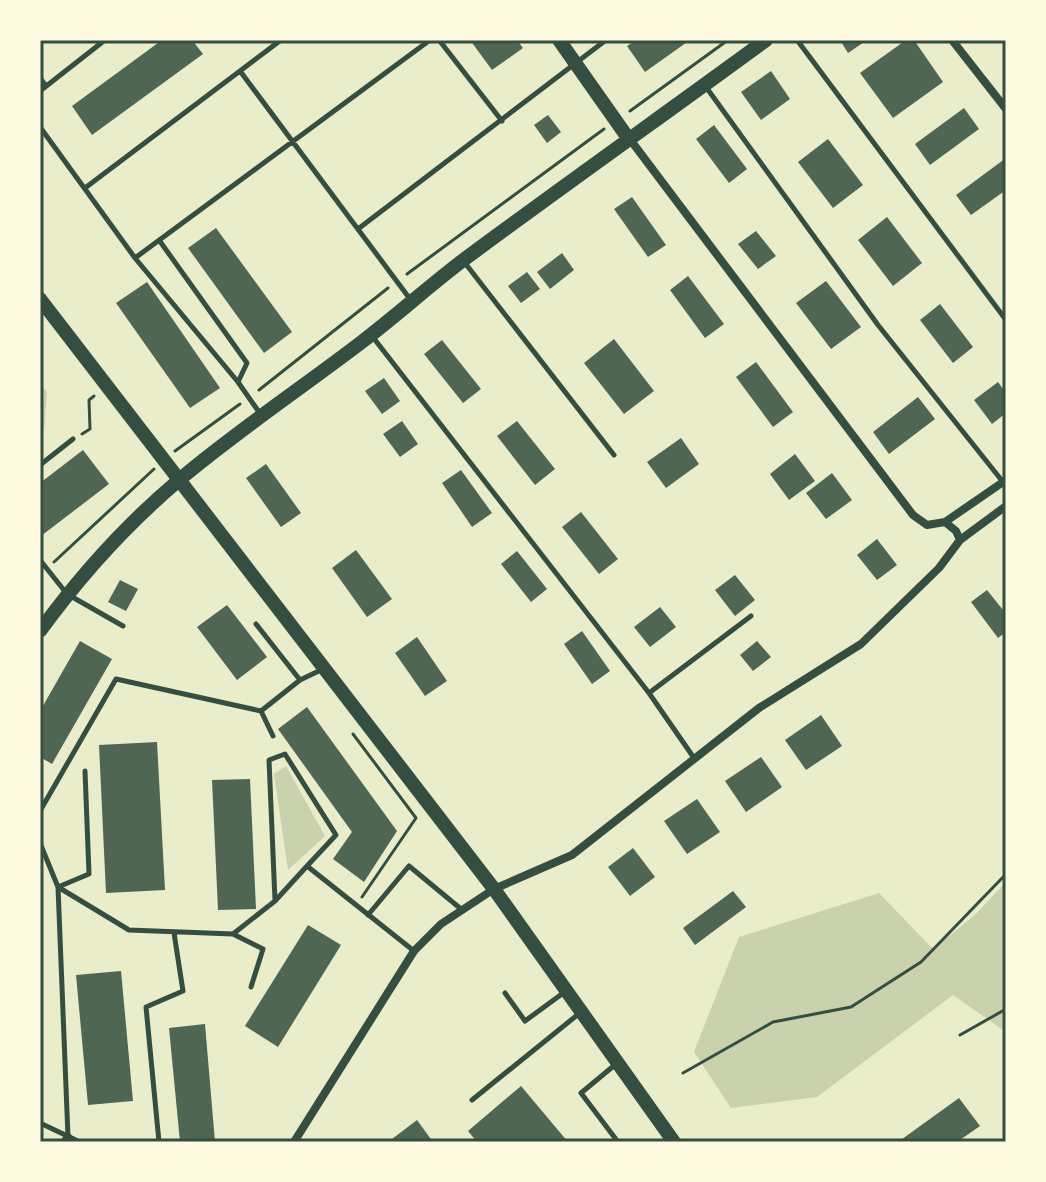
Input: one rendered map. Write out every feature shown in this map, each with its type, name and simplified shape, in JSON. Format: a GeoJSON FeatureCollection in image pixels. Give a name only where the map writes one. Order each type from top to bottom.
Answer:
{"type":"FeatureCollection","features":[{"type":"Feature","properties":{"kind":"street"},"geometry":{"type":"LineString","coordinates":[[559,40],[628,138],[913,515],[927,525],[945,522],[1005,482]]}},
{"type":"Feature","properties":{"kind":"street"},"geometry":{"type":"LineString","coordinates":[[40,631],[67,594],[138,517],[180,479],[371,335],[463,261],[766,40]]}},
{"type":"Feature","properties":{"kind":"street"},"geometry":{"type":"LineString","coordinates":[[952,40],[1006,109]]}},
{"type":"Feature","properties":{"kind":"street"},"geometry":{"type":"LineString","coordinates":[[40,299],[494,889],[674,1142]]}},
{"type":"Feature","properties":{"kind":"street"},"geometry":{"type":"LineString","coordinates":[[294,1142],[414,951],[441,924],[494,889],[572,855],[759,708],[861,644],[939,568],[960,540],[1006,506]]}},
{"type":"Feature","properties":{"kind":"street"},"geometry":{"type":"LineString","coordinates":[[945,522],[956,531],[960,540]]}},
{"type":"Feature","properties":{"kind":"lane"},"geometry":{"type":"LineString","coordinates":[[40,78],[43,88],[105,40]]}},
{"type":"Feature","properties":{"kind":"lane"},"geometry":{"type":"LineString","coordinates":[[85,188],[281,40]]}},
{"type":"Feature","properties":{"kind":"lane"},"geometry":{"type":"LineString","coordinates":[[135,258],[430,40]]}},
{"type":"Feature","properties":{"kind":"lane"},"geometry":{"type":"LineString","coordinates":[[439,40],[502,121]]}},
{"type":"Feature","properties":{"kind":"lane"},"geometry":{"type":"LineString","coordinates":[[358,229],[606,40]]}},
{"type":"Feature","properties":{"kind":"lane"},"geometry":{"type":"LineString","coordinates":[[797,40],[1006,320]]}},
{"type":"Feature","properties":{"kind":"lane"},"geometry":{"type":"LineString","coordinates":[[240,71],[411,300]]}},
{"type":"Feature","properties":{"kind":"lane"},"geometry":{"type":"LineString","coordinates":[[704,85],[878,325],[1005,482]]}},
{"type":"Feature","properties":{"kind":"lane"},"geometry":{"type":"LineString","coordinates":[[40,127],[135,258],[238,382],[262,418]]}},
{"type":"Feature","properties":{"kind":"lane"},"geometry":{"type":"LineString","coordinates":[[159,240],[247,363],[238,382]]}},
{"type":"Feature","properties":{"kind":"lane"},"geometry":{"type":"LineString","coordinates":[[463,261],[614,455]]}},
{"type":"Feature","properties":{"kind":"lane"},"geometry":{"type":"LineString","coordinates":[[371,335],[649,693],[694,758]]}},
{"type":"Feature","properties":{"kind":"lane"},"geometry":{"type":"LineString","coordinates":[[40,465],[73,439]]}},
{"type":"Feature","properties":{"kind":"lane"},"geometry":{"type":"LineString","coordinates":[[40,560],[67,594],[123,626]]}},
{"type":"Feature","properties":{"kind":"lane"},"geometry":{"type":"LineString","coordinates":[[649,693],[751,616]]}},
{"type":"Feature","properties":{"kind":"lane"},"geometry":{"type":"LineString","coordinates":[[256,624],[300,680]]}},
{"type":"Feature","properties":{"kind":"lane"},"geometry":{"type":"LineString","coordinates":[[261,711],[300,680],[324,668]]}},
{"type":"Feature","properties":{"kind":"lane"},"geometry":{"type":"LineString","coordinates":[[40,811],[116,679],[261,711]]}},
{"type":"Feature","properties":{"kind":"lane"},"geometry":{"type":"LineString","coordinates":[[261,711],[273,736]]}},
{"type":"Feature","properties":{"kind":"lane"},"geometry":{"type":"LineString","coordinates":[[233,934],[275,901],[336,835],[285,754],[269,760],[275,901]]}},
{"type":"Feature","properties":{"kind":"lane"},"geometry":{"type":"LineString","coordinates":[[58,887],[89,874],[85,771]]}},
{"type":"Feature","properties":{"kind":"lane"},"geometry":{"type":"LineString","coordinates":[[40,843],[58,887],[66,1140]]}},
{"type":"Feature","properties":{"kind":"lane"},"geometry":{"type":"LineString","coordinates":[[307,866],[414,951]]}},
{"type":"Feature","properties":{"kind":"lane"},"geometry":{"type":"LineString","coordinates":[[368,915],[409,866],[461,909]]}},
{"type":"Feature","properties":{"kind":"lane"},"geometry":{"type":"LineString","coordinates":[[58,887],[129,930],[233,934],[263,949],[251,987]]}},
{"type":"Feature","properties":{"kind":"lane"},"geometry":{"type":"LineString","coordinates":[[159,1142],[146,1007],[183,991],[174,933]]}},
{"type":"Feature","properties":{"kind":"lane"},"geometry":{"type":"LineString","coordinates":[[505,993],[525,1021],[567,990]]}},
{"type":"Feature","properties":{"kind":"lane"},"geometry":{"type":"LineString","coordinates":[[472,1100],[582,1011]]}},
{"type":"Feature","properties":{"kind":"lane"},"geometry":{"type":"LineString","coordinates":[[618,1142],[581,1093],[619,1062]]}},
{"type":"Feature","properties":{"kind":"lane"},"geometry":{"type":"LineString","coordinates":[[40,1123],[66,1140],[80,1142]]}},
{"type":"Feature","properties":{"kind":"path"},"geometry":{"type":"LineString","coordinates":[[46,569],[164,459],[397,282],[728,40]]}},
{"type":"Feature","properties":{"kind":"path"},"geometry":{"type":"LineString","coordinates":[[73,439],[90,429],[89,400],[106,386]]}},
{"type":"Feature","properties":{"kind":"path"},"geometry":{"type":"LineString","coordinates":[[352,732],[416,818],[357,906]]}},
{"type":"Feature","properties":{"kind":"path"},"geometry":{"type":"LineString","coordinates":[[683,1073],[773,1022],[851,1007],[921,962],[1006,874]]}},
{"type":"Feature","properties":{"kind":"path"},"geometry":{"type":"LineString","coordinates":[[960,1035],[1006,1009]]}},
{"type":"Feature","properties":{"kind":"green space"},"geometry":{"type":"Polygon","coordinates":[[[40,384],[47,392],[44,431],[40,435],[40,384]]]}},
{"type":"Feature","properties":{"kind":"green space"},"geometry":{"type":"Polygon","coordinates":[[[286,766],[325,836],[288,870],[274,774],[286,766]]]}},
{"type":"Feature","properties":{"kind":"green space"},"geometry":{"type":"Polygon","coordinates":[[[1006,882],[1006,1032],[953,995],[817,1097],[731,1108],[694,1052],[739,937],[879,893],[933,949],[975,915],[1006,882]]]}},
{"type":"Feature","properties":{"kind":"building"},"geometry":{"type":"Polygon","coordinates":[[[162,40],[192,40],[203,54],[92,135],[72,106],[162,40]]]}},
{"type":"Feature","properties":{"kind":"building"},"geometry":{"type":"Polygon","coordinates":[[[470,40],[517,40],[523,48],[492,70],[470,40]]]}},
{"type":"Feature","properties":{"kind":"building"},"geometry":{"type":"Polygon","coordinates":[[[636,40],[690,40],[645,72],[627,46],[636,40]]]}},
{"type":"Feature","properties":{"kind":"building"},"geometry":{"type":"Polygon","coordinates":[[[840,40],[867,40],[848,53],[840,40]]]}},
{"type":"Feature","properties":{"kind":"building"},"geometry":{"type":"Polygon","coordinates":[[[906,40],[914,40],[943,82],[893,118],[860,73],[906,40]]]}},
{"type":"Feature","properties":{"kind":"building"},"geometry":{"type":"Polygon","coordinates":[[[771,71],[790,99],[761,120],[741,92],[771,71]]]}},
{"type":"Feature","properties":{"kind":"building"},"geometry":{"type":"Polygon","coordinates":[[[964,108],[979,129],[930,165],[915,144],[964,108]]]}},
{"type":"Feature","properties":{"kind":"building"},"geometry":{"type":"Polygon","coordinates":[[[548,115],[561,132],[547,143],[534,125],[548,115]]]}},
{"type":"Feature","properties":{"kind":"building"},"geometry":{"type":"Polygon","coordinates":[[[714,125],[747,169],[729,183],[696,139],[714,125]]]}},
{"type":"Feature","properties":{"kind":"building"},"geometry":{"type":"Polygon","coordinates":[[[828,139],[863,185],[833,208],[798,162],[828,139]]]}},
{"type":"Feature","properties":{"kind":"building"},"geometry":{"type":"Polygon","coordinates":[[[1006,158],[1006,190],[971,215],[956,195],[1006,158]]]}},
{"type":"Feature","properties":{"kind":"building"},"geometry":{"type":"Polygon","coordinates":[[[632,197],[666,245],[648,257],[614,209],[632,197]]]}},
{"type":"Feature","properties":{"kind":"building"},"geometry":{"type":"Polygon","coordinates":[[[887,217],[922,263],[893,286],[858,240],[887,217]]]}},
{"type":"Feature","properties":{"kind":"building"},"geometry":{"type":"Polygon","coordinates":[[[216,228],[292,332],[264,353],[188,248],[216,228]]]}},
{"type":"Feature","properties":{"kind":"building"},"geometry":{"type":"Polygon","coordinates":[[[756,231],[776,256],[758,269],[738,244],[756,231]]]}},
{"type":"Feature","properties":{"kind":"building"},"geometry":{"type":"Polygon","coordinates":[[[562,253],[574,270],[550,289],[537,272],[562,253]]]}},
{"type":"Feature","properties":{"kind":"building"},"geometry":{"type":"Polygon","coordinates":[[[527,272],[540,289],[521,303],[508,286],[527,272]]]}},
{"type":"Feature","properties":{"kind":"building"},"geometry":{"type":"Polygon","coordinates":[[[688,276],[724,324],[705,338],[670,290],[688,276]]]}},
{"type":"Feature","properties":{"kind":"building"},"geometry":{"type":"Polygon","coordinates":[[[826,281],[861,327],[831,349],[796,303],[826,281]]]}},
{"type":"Feature","properties":{"kind":"building"},"geometry":{"type":"Polygon","coordinates":[[[147,282],[220,388],[190,408],[116,303],[147,282]]]}},
{"type":"Feature","properties":{"kind":"building"},"geometry":{"type":"Polygon","coordinates":[[[940,304],[973,347],[953,363],[920,320],[940,304]]]}},
{"type":"Feature","properties":{"kind":"building"},"geometry":{"type":"Polygon","coordinates":[[[614,339],[654,391],[624,414],[584,363],[614,339]]]}},
{"type":"Feature","properties":{"kind":"building"},"geometry":{"type":"Polygon","coordinates":[[[442,340],[481,389],[463,403],[424,354],[442,340]]]}},
{"type":"Feature","properties":{"kind":"building"},"geometry":{"type":"Polygon","coordinates":[[[756,362],[793,412],[773,427],[736,377],[756,362]]]}},
{"type":"Feature","properties":{"kind":"building"},"geometry":{"type":"Polygon","coordinates":[[[384,378],[400,401],[382,414],[365,391],[384,378]]]}},
{"type":"Feature","properties":{"kind":"building"},"geometry":{"type":"Polygon","coordinates":[[[998,382],[1006,393],[1006,413],[992,424],[974,400],[998,382]]]}},
{"type":"Feature","properties":{"kind":"building"},"geometry":{"type":"Polygon","coordinates":[[[918,397],[935,419],[889,454],[873,432],[918,397]]]}},
{"type":"Feature","properties":{"kind":"building"},"geometry":{"type":"Polygon","coordinates":[[[402,421],[418,444],[400,457],[383,434],[402,421]]]}},
{"type":"Feature","properties":{"kind":"building"},"geometry":{"type":"Polygon","coordinates":[[[517,421],[555,469],[535,485],[497,436],[517,421]]]}},
{"type":"Feature","properties":{"kind":"building"},"geometry":{"type":"Polygon","coordinates":[[[681,438],[699,464],[666,488],[647,462],[681,438]]]}},
{"type":"Feature","properties":{"kind":"building"},"geometry":{"type":"Polygon","coordinates":[[[83,450],[109,484],[41,536],[40,483],[83,450]]]}},
{"type":"Feature","properties":{"kind":"building"},"geometry":{"type":"Polygon","coordinates":[[[795,454],[815,481],[789,500],[770,474],[795,454]]]}},
{"type":"Feature","properties":{"kind":"building"},"geometry":{"type":"Polygon","coordinates":[[[266,464],[301,513],[281,527],[246,478],[266,464]]]}},
{"type":"Feature","properties":{"kind":"building"},"geometry":{"type":"Polygon","coordinates":[[[461,470],[492,513],[472,527],[442,483],[461,470]]]}},
{"type":"Feature","properties":{"kind":"building"},"geometry":{"type":"Polygon","coordinates":[[[832,473],[852,500],[826,519],[806,493],[832,473]]]}},
{"type":"Feature","properties":{"kind":"building"},"geometry":{"type":"Polygon","coordinates":[[[581,512],[618,559],[599,574],[562,527],[581,512]]]}},
{"type":"Feature","properties":{"kind":"building"},"geometry":{"type":"Polygon","coordinates":[[[877,539],[897,565],[877,580],[857,555],[877,539]]]}},
{"type":"Feature","properties":{"kind":"building"},"geometry":{"type":"Polygon","coordinates":[[[356,550],[392,599],[367,617],[332,568],[356,550]]]}},
{"type":"Feature","properties":{"kind":"building"},"geometry":{"type":"Polygon","coordinates":[[[517,551],[547,589],[531,602],[501,564],[517,551]]]}},
{"type":"Feature","properties":{"kind":"building"},"geometry":{"type":"Polygon","coordinates":[[[735,575],[755,600],[735,616],[715,590],[735,575]]]}},
{"type":"Feature","properties":{"kind":"building"},"geometry":{"type":"Polygon","coordinates":[[[120,580],[138,589],[126,611],[108,602],[120,580]]]}},
{"type":"Feature","properties":{"kind":"building"},"geometry":{"type":"Polygon","coordinates":[[[987,590],[1003,610],[1006,607],[1006,632],[998,638],[971,602],[987,590]]]}},
{"type":"Feature","properties":{"kind":"building"},"geometry":{"type":"Polygon","coordinates":[[[227,605],[267,657],[237,680],[197,627],[227,605]]]}},
{"type":"Feature","properties":{"kind":"building"},"geometry":{"type":"Polygon","coordinates":[[[660,607],[676,627],[650,647],[634,627],[660,607]]]}},
{"type":"Feature","properties":{"kind":"building"},"geometry":{"type":"Polygon","coordinates":[[[582,631],[610,671],[592,684],[564,644],[582,631]]]}},
{"type":"Feature","properties":{"kind":"building"},"geometry":{"type":"Polygon","coordinates":[[[417,637],[447,681],[425,696],[395,653],[417,637]]]}},
{"type":"Feature","properties":{"kind":"building"},"geometry":{"type":"Polygon","coordinates":[[[80,641],[112,659],[52,764],[40,757],[40,711],[80,641]]]}},
{"type":"Feature","properties":{"kind":"building"},"geometry":{"type":"Polygon","coordinates":[[[757,641],[771,657],[753,671],[740,655],[757,641]]]}},
{"type":"Feature","properties":{"kind":"building"},"geometry":{"type":"Polygon","coordinates":[[[307,707],[397,831],[364,882],[333,859],[352,832],[278,729],[307,707]]]}},
{"type":"Feature","properties":{"kind":"building"},"geometry":{"type":"Polygon","coordinates":[[[821,715],[842,746],[806,770],[785,740],[821,715]]]}},
{"type":"Feature","properties":{"kind":"building"},"geometry":{"type":"Polygon","coordinates":[[[157,742],[165,890],[106,893],[99,745],[157,742]]]}},
{"type":"Feature","properties":{"kind":"building"},"geometry":{"type":"Polygon","coordinates":[[[761,757],[782,787],[746,812],[725,781],[761,757]]]}},
{"type":"Feature","properties":{"kind":"building"},"geometry":{"type":"Polygon","coordinates":[[[250,779],[256,909],[218,910],[212,780],[250,779]]]}},
{"type":"Feature","properties":{"kind":"building"},"geometry":{"type":"Polygon","coordinates":[[[697,799],[720,832],[687,854],[664,821],[697,799]]]}},
{"type":"Feature","properties":{"kind":"building"},"geometry":{"type":"Polygon","coordinates":[[[633,848],[655,877],[630,896],[608,867],[633,848]]]}},
{"type":"Feature","properties":{"kind":"building"},"geometry":{"type":"Polygon","coordinates":[[[733,891],[746,907],[695,945],[683,928],[733,891]]]}},
{"type":"Feature","properties":{"kind":"building"},"geometry":{"type":"Polygon","coordinates":[[[308,925],[341,945],[278,1047],[245,1026],[308,925]]]}},
{"type":"Feature","properties":{"kind":"building"},"geometry":{"type":"Polygon","coordinates":[[[121,971],[133,1101],[88,1105],[76,975],[121,971]]]}},
{"type":"Feature","properties":{"kind":"building"},"geometry":{"type":"Polygon","coordinates":[[[205,1024],[215,1142],[180,1142],[169,1028],[205,1024]]]}},
{"type":"Feature","properties":{"kind":"building"},"geometry":{"type":"Polygon","coordinates":[[[521,1086],[568,1142],[477,1142],[468,1131],[521,1086]]]}},
{"type":"Feature","properties":{"kind":"building"},"geometry":{"type":"Polygon","coordinates":[[[959,1098],[980,1126],[957,1142],[898,1142],[959,1098]]]}},
{"type":"Feature","properties":{"kind":"building"},"geometry":{"type":"Polygon","coordinates":[[[417,1120],[433,1142],[388,1142],[417,1120]]]}}]}
